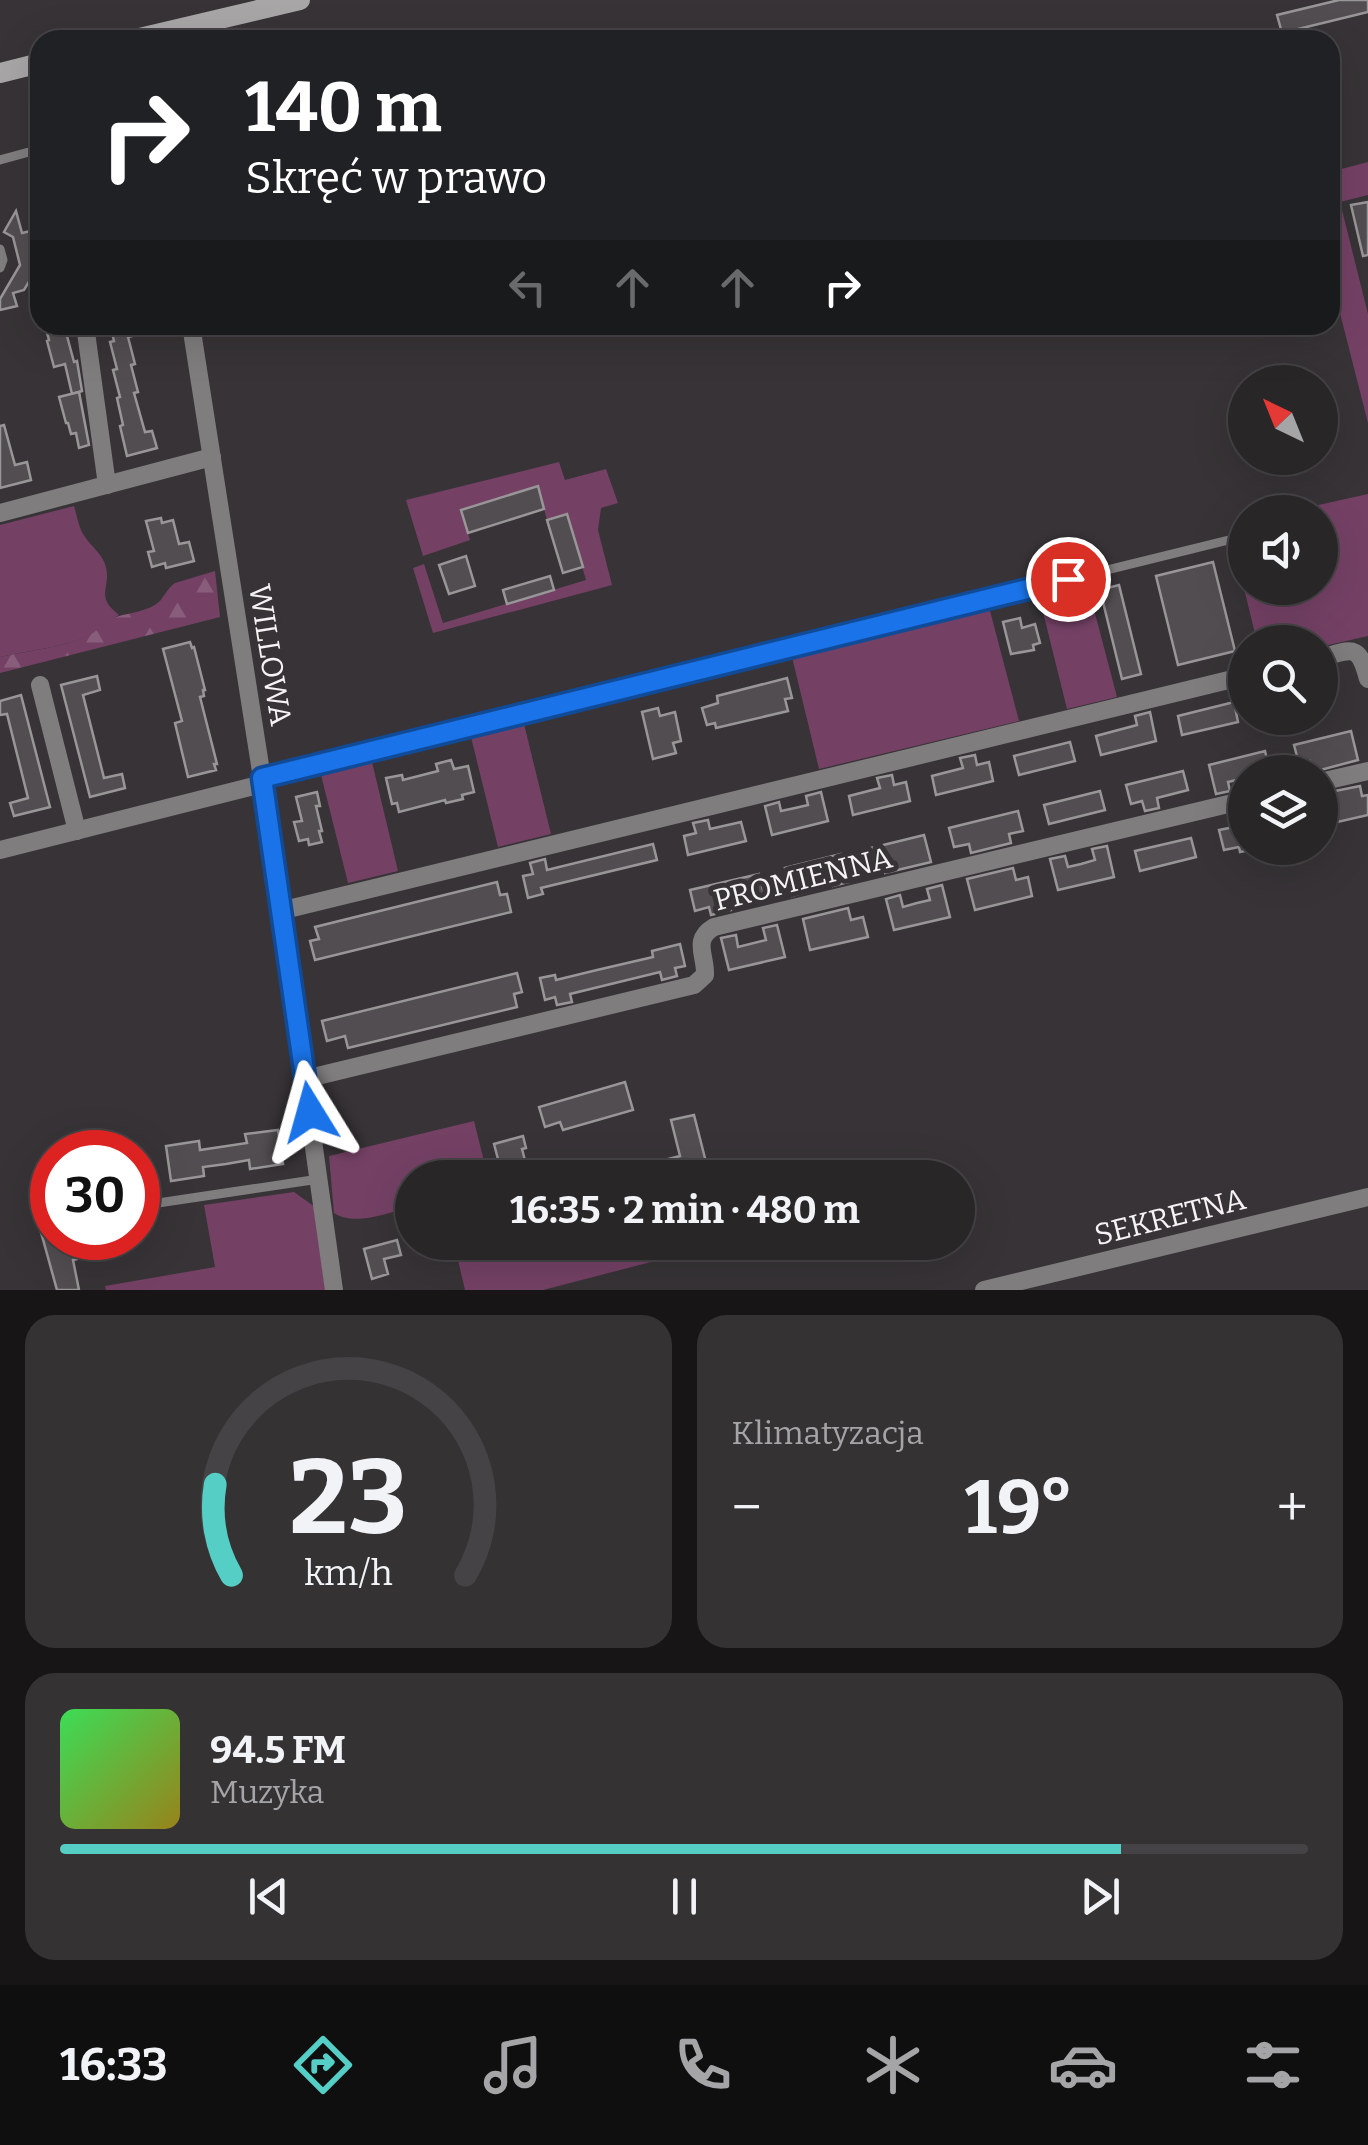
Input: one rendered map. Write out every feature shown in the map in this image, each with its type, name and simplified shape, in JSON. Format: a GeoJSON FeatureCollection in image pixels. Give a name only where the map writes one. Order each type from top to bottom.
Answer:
{"type":"FeatureCollection","features":[{"type":"Feature","properties":{"kind":"street"},"geometry":{"type":"LineString","coordinates":[[178,30],[300,0]]}},
{"type":"Feature","properties":{"kind":"street"},"geometry":{"type":"LineString","coordinates":[[0,72],[30,65]]}},
{"type":"Feature","properties":{"kind":"street"},"geometry":{"type":"LineString","coordinates":[[86,335],[106,485]]}},
{"type":"Feature","properties":{"kind":"street","name":"WILLOWA"},"geometry":{"type":"LineString","coordinates":[[193,335],[262,781],[334,1290]]}},
{"type":"Feature","properties":{"kind":"street"},"geometry":{"type":"LineString","coordinates":[[0,513],[212,457]]}},
{"type":"Feature","properties":{"kind":"street"},"geometry":{"type":"LineString","coordinates":[[1338,653],[1354,652],[1362,658],[1368,679]]}},
{"type":"Feature","properties":{"kind":"street"},"geometry":{"type":"LineString","coordinates":[[280,911],[1228,680]]}},
{"type":"Feature","properties":{"kind":"street"},"geometry":{"type":"LineString","coordinates":[[40,684],[78,830]]}},
{"type":"Feature","properties":{"kind":"street"},"geometry":{"type":"LineString","coordinates":[[1338,778],[1368,771]]}},
{"type":"Feature","properties":{"kind":"street"},"geometry":{"type":"LineString","coordinates":[[0,850],[262,781]]}},
{"type":"Feature","properties":{"kind":"street","name":"PROMIENNA"},"geometry":{"type":"LineString","coordinates":[[305,1080],[694,985],[705,975],[700,942],[714,927],[1228,804]]}},
{"type":"Feature","properties":{"kind":"street","name":"SEKRETNA"},"geometry":{"type":"LineString","coordinates":[[984,1290],[1368,1197]]}},
{"type":"Feature","properties":{"kind":"lane"},"geometry":{"type":"LineString","coordinates":[[0,160],[30,151]]}},
{"type":"Feature","properties":{"kind":"lane"},"geometry":{"type":"LineString","coordinates":[[0,249],[0,268]]}},
{"type":"Feature","properties":{"kind":"lane"},"geometry":{"type":"LineString","coordinates":[[262,781],[1228,540]]}},
{"type":"Feature","properties":{"kind":"lane"},"geometry":{"type":"LineString","coordinates":[[160,1203],[319,1179]]}},
{"type":"Feature","properties":{"kind":"green space"},"geometry":{"type":"Polygon","coordinates":[[[1368,162],[1368,195],[1340,202],[1340,169],[1368,162]]]}},
{"type":"Feature","properties":{"kind":"green space"},"geometry":{"type":"Polygon","coordinates":[[[1340,202],[1368,314],[1368,423],[1340,313],[1340,202]]]}},
{"type":"Feature","properties":{"kind":"green space"},"geometry":{"type":"Polygon","coordinates":[[[559,462],[565,480],[606,469],[618,503],[601,508],[598,530],[612,585],[433,633],[413,568],[424,564],[443,623],[586,580],[567,515],[547,520],[538,486],[461,510],[470,540],[423,556],[406,500],[559,462]]]}},
{"type":"Feature","properties":{"kind":"green space"},"geometry":{"type":"Polygon","coordinates":[[[1368,494],[1368,636],[1338,643],[1338,625],[1253,625],[1248,605],[1338,605],[1338,501],[1368,494]]]}},
{"type":"Feature","properties":{"kind":"green space"},"geometry":{"type":"Polygon","coordinates":[[[74,506],[83,534],[105,564],[105,596],[119,615],[74,641],[0,657],[0,525],[74,506]]]}},
{"type":"Feature","properties":{"kind":"green space"},"geometry":{"type":"Polygon","coordinates":[[[215,571],[220,617],[0,673],[0,657],[81,638],[112,618],[155,605],[175,583],[215,571]]]}},
{"type":"Feature","properties":{"kind":"green space"},"geometry":{"type":"Polygon","coordinates":[[[1087,583],[1117,697],[1067,709],[1039,596],[1087,583]]]}},
{"type":"Feature","properties":{"kind":"green space"},"geometry":{"type":"Polygon","coordinates":[[[989,607],[1019,721],[819,769],[792,657],[989,607]]]}},
{"type":"Feature","properties":{"kind":"green space"},"geometry":{"type":"Polygon","coordinates":[[[524,724],[551,834],[498,847],[471,737],[524,724]]]}},
{"type":"Feature","properties":{"kind":"green space"},"geometry":{"type":"Polygon","coordinates":[[[372,762],[398,871],[348,883],[321,775],[372,762]]]}},
{"type":"Feature","properties":{"kind":"green space"},"geometry":{"type":"Polygon","coordinates":[[[474,1121],[484,1160],[395,1160],[395,1212],[352,1219],[334,1213],[329,1156],[474,1121]]]}},
{"type":"Feature","properties":{"kind":"green space"},"geometry":{"type":"Polygon","coordinates":[[[294,1192],[315,1207],[327,1290],[106,1290],[105,1286],[215,1267],[204,1205],[294,1192]]]}},
{"type":"Feature","properties":{"kind":"green space"},"geometry":{"type":"Polygon","coordinates":[[[458,1260],[651,1262],[543,1290],[465,1290],[458,1260]]]}},
{"type":"Feature","properties":{"kind":"building"},"geometry":{"type":"Polygon","coordinates":[[[1339,0],[1368,0],[1368,12],[1294,30],[1281,30],[1277,15],[1339,0]]]}},
{"type":"Feature","properties":{"kind":"building"},"geometry":{"type":"Polygon","coordinates":[[[1368,202],[1368,255],[1363,256],[1351,205],[1368,202]]]}},
{"type":"Feature","properties":{"kind":"building"},"geometry":{"type":"Polygon","coordinates":[[[16,211],[22,233],[30,231],[30,280],[24,290],[13,293],[17,306],[0,310],[0,299],[20,265],[13,237],[4,232],[16,211]]]}},
{"type":"Feature","properties":{"kind":"building"},"geometry":{"type":"Polygon","coordinates":[[[48,335],[67,335],[74,362],[77,361],[82,391],[72,394],[65,364],[54,367],[48,335]]]}},
{"type":"Feature","properties":{"kind":"building"},"geometry":{"type":"Polygon","coordinates":[[[112,335],[132,335],[128,337],[135,364],[131,365],[138,392],[134,393],[145,432],[152,431],[157,448],[127,456],[113,370],[117,369],[110,342],[114,341],[112,335]]]}},
{"type":"Feature","properties":{"kind":"building"},"geometry":{"type":"Polygon","coordinates":[[[79,392],[89,445],[79,448],[59,397],[79,392]]]}},
{"type":"Feature","properties":{"kind":"building"},"geometry":{"type":"Polygon","coordinates":[[[4,425],[15,465],[27,462],[31,480],[0,488],[0,426],[4,425]]]}},
{"type":"Feature","properties":{"kind":"building"},"geometry":{"type":"Polygon","coordinates":[[[538,486],[544,509],[468,533],[461,510],[538,486]]]}},
{"type":"Feature","properties":{"kind":"building"},"geometry":{"type":"Polygon","coordinates":[[[567,514],[583,567],[563,573],[547,520],[567,514]]]}},
{"type":"Feature","properties":{"kind":"building"},"geometry":{"type":"Polygon","coordinates":[[[161,518],[162,523],[173,520],[179,544],[189,542],[194,561],[152,567],[148,552],[154,551],[146,521],[161,518]]]}},
{"type":"Feature","properties":{"kind":"building"},"geometry":{"type":"Polygon","coordinates":[[[466,556],[475,586],[449,594],[439,565],[466,556]]]}},
{"type":"Feature","properties":{"kind":"building"},"geometry":{"type":"Polygon","coordinates":[[[1213,562],[1229,625],[1228,653],[1178,665],[1156,576],[1213,562]]]}},
{"type":"Feature","properties":{"kind":"building"},"geometry":{"type":"Polygon","coordinates":[[[550,576],[554,590],[507,604],[503,590],[550,576]]]}},
{"type":"Feature","properties":{"kind":"building"},"geometry":{"type":"Polygon","coordinates":[[[1119,585],[1141,674],[1122,679],[1100,590],[1119,585]]]}},
{"type":"Feature","properties":{"kind":"building"},"geometry":{"type":"Polygon","coordinates":[[[1020,618],[1022,628],[1035,624],[1040,643],[1033,645],[1034,650],[1011,654],[1003,622],[1020,618]]]}},
{"type":"Feature","properties":{"kind":"building"},"geometry":{"type":"Polygon","coordinates":[[[190,642],[205,690],[200,697],[217,764],[216,770],[188,777],[175,723],[182,721],[163,649],[190,642]]]}},
{"type":"Feature","properties":{"kind":"building"},"geometry":{"type":"Polygon","coordinates":[[[97,676],[100,690],[83,695],[104,778],[122,774],[125,788],[90,797],[61,685],[97,676]]]}},
{"type":"Feature","properties":{"kind":"building"},"geometry":{"type":"Polygon","coordinates":[[[787,678],[792,698],[785,699],[788,711],[716,728],[715,723],[707,725],[702,708],[718,703],[717,696],[787,678]]]}},
{"type":"Feature","properties":{"kind":"building"},"geometry":{"type":"Polygon","coordinates":[[[21,695],[50,807],[14,816],[10,803],[28,798],[7,714],[0,715],[0,701],[21,695]]]}},
{"type":"Feature","properties":{"kind":"building"},"geometry":{"type":"Polygon","coordinates":[[[1228,704],[1228,724],[1182,735],[1178,716],[1228,704]]]}},
{"type":"Feature","properties":{"kind":"building"},"geometry":{"type":"Polygon","coordinates":[[[658,708],[660,716],[675,712],[681,741],[673,743],[676,753],[653,759],[642,712],[658,708]]]}},
{"type":"Feature","properties":{"kind":"building"},"geometry":{"type":"Polygon","coordinates":[[[1150,712],[1156,741],[1101,755],[1096,736],[1137,725],[1135,716],[1150,712]]]}},
{"type":"Feature","properties":{"kind":"building"},"geometry":{"type":"Polygon","coordinates":[[[1351,731],[1358,760],[1338,765],[1338,755],[1297,755],[1294,745],[1351,731]]]}},
{"type":"Feature","properties":{"kind":"building"},"geometry":{"type":"Polygon","coordinates":[[[1070,742],[1075,761],[1019,775],[1014,756],[1070,742]]]}},
{"type":"Feature","properties":{"kind":"building"},"geometry":{"type":"Polygon","coordinates":[[[975,755],[977,765],[989,762],[993,781],[936,795],[932,776],[963,768],[960,758],[975,755]]]}},
{"type":"Feature","properties":{"kind":"building"},"geometry":{"type":"Polygon","coordinates":[[[451,760],[454,769],[468,766],[474,792],[462,795],[463,799],[399,812],[397,803],[392,804],[386,778],[402,775],[403,780],[438,771],[436,764],[451,760]]]}},
{"type":"Feature","properties":{"kind":"building"},"geometry":{"type":"Polygon","coordinates":[[[1228,760],[1228,791],[1216,794],[1209,765],[1228,760]]]}},
{"type":"Feature","properties":{"kind":"building"},"geometry":{"type":"Polygon","coordinates":[[[1183,771],[1188,790],[1157,798],[1159,808],[1145,811],[1142,801],[1131,804],[1126,785],[1183,771]]]}},
{"type":"Feature","properties":{"kind":"building"},"geometry":{"type":"Polygon","coordinates":[[[892,775],[894,785],[906,782],[910,801],[853,815],[849,796],[880,788],[877,778],[892,775]]]}},
{"type":"Feature","properties":{"kind":"building"},"geometry":{"type":"Polygon","coordinates":[[[1360,786],[1362,796],[1368,795],[1368,815],[1338,822],[1338,790],[1360,786]]]}},
{"type":"Feature","properties":{"kind":"building"},"geometry":{"type":"Polygon","coordinates":[[[1100,791],[1105,810],[1049,824],[1044,805],[1100,791]]]}},
{"type":"Feature","properties":{"kind":"building"},"geometry":{"type":"Polygon","coordinates":[[[317,792],[322,842],[309,845],[308,839],[299,841],[294,822],[302,821],[296,797],[317,792]]]}},
{"type":"Feature","properties":{"kind":"building"},"geometry":{"type":"Polygon","coordinates":[[[821,792],[828,821],[772,835],[765,806],[779,802],[781,811],[808,805],[806,796],[821,792]]]}},
{"type":"Feature","properties":{"kind":"building"},"geometry":{"type":"Polygon","coordinates":[[[1018,811],[1023,831],[1009,834],[1011,843],[971,853],[969,844],[954,847],[949,828],[1018,811]]]}},
{"type":"Feature","properties":{"kind":"building"},"geometry":{"type":"Polygon","coordinates":[[[708,820],[710,829],[741,822],[746,841],[688,855],[684,836],[696,833],[693,823],[708,820]]]}},
{"type":"Feature","properties":{"kind":"building"},"geometry":{"type":"Polygon","coordinates":[[[1228,828],[1228,849],[1224,850],[1219,830],[1228,828]]]}},
{"type":"Feature","properties":{"kind":"building"},"geometry":{"type":"Polygon","coordinates":[[[924,835],[931,862],[885,873],[883,865],[872,868],[867,849],[924,835]]]}},
{"type":"Feature","properties":{"kind":"building"},"geometry":{"type":"Polygon","coordinates":[[[1191,838],[1196,857],[1140,871],[1135,851],[1191,838]]]}},
{"type":"Feature","properties":{"kind":"building"},"geometry":{"type":"Polygon","coordinates":[[[653,844],[657,860],[541,888],[543,894],[528,898],[523,876],[533,874],[530,863],[545,859],[547,870],[653,844]]]}},
{"type":"Feature","properties":{"kind":"building"},"geometry":{"type":"Polygon","coordinates":[[[1107,846],[1114,877],[1058,890],[1050,859],[1065,856],[1068,867],[1095,860],[1092,849],[1107,846]]]}},
{"type":"Feature","properties":{"kind":"building"},"geometry":{"type":"Polygon","coordinates":[[[841,854],[848,882],[833,886],[832,878],[818,881],[804,885],[806,892],[792,896],[785,868],[841,854]]]}},
{"type":"Feature","properties":{"kind":"building"},"geometry":{"type":"Polygon","coordinates":[[[1013,868],[1016,880],[1028,877],[1032,896],[975,910],[967,879],[1013,868]]]}},
{"type":"Feature","properties":{"kind":"building"},"geometry":{"type":"Polygon","coordinates":[[[759,874],[764,894],[750,897],[751,905],[711,915],[709,907],[695,911],[690,890],[759,874]]]}},
{"type":"Feature","properties":{"kind":"building"},"geometry":{"type":"Polygon","coordinates":[[[497,882],[500,895],[507,894],[511,912],[315,960],[310,941],[319,939],[315,927],[497,882]]]}},
{"type":"Feature","properties":{"kind":"building"},"geometry":{"type":"Polygon","coordinates":[[[942,885],[950,917],[894,930],[886,899],[900,895],[903,907],[930,900],[927,889],[942,885]]]}},
{"type":"Feature","properties":{"kind":"building"},"geometry":{"type":"Polygon","coordinates":[[[848,908],[851,920],[863,917],[868,937],[810,950],[803,919],[848,908]]]}},
{"type":"Feature","properties":{"kind":"building"},"geometry":{"type":"Polygon","coordinates":[[[777,925],[785,957],[729,970],[721,938],[736,935],[738,947],[766,940],[763,928],[777,925]]]}},
{"type":"Feature","properties":{"kind":"building"},"geometry":{"type":"Polygon","coordinates":[[[680,944],[685,966],[675,968],[677,976],[662,980],[660,972],[570,994],[572,1002],[557,1005],[555,997],[545,1000],[540,978],[555,975],[556,980],[653,957],[652,951],[680,944]]]}},
{"type":"Feature","properties":{"kind":"building"},"geometry":{"type":"Polygon","coordinates":[[[517,973],[522,992],[514,994],[517,1007],[348,1048],[345,1036],[327,1041],[322,1021],[517,973]]]}},
{"type":"Feature","properties":{"kind":"building"},"geometry":{"type":"Polygon","coordinates":[[[625,1082],[633,1110],[563,1130],[560,1122],[545,1127],[539,1107],[625,1082]]]}},
{"type":"Feature","properties":{"kind":"building"},"geometry":{"type":"Polygon","coordinates":[[[694,1115],[705,1160],[664,1160],[680,1156],[671,1120],[694,1115]]]}},
{"type":"Feature","properties":{"kind":"building"},"geometry":{"type":"Polygon","coordinates":[[[278,1130],[283,1164],[250,1169],[249,1160],[203,1167],[204,1176],[171,1181],[166,1146],[199,1141],[200,1150],[247,1143],[245,1134],[278,1130]]]}},
{"type":"Feature","properties":{"kind":"building"},"geometry":{"type":"Polygon","coordinates":[[[523,1136],[525,1160],[498,1160],[494,1144],[523,1136]]]}},
{"type":"Feature","properties":{"kind":"building"},"geometry":{"type":"Polygon","coordinates":[[[395,1241],[395,1256],[384,1259],[388,1274],[372,1279],[364,1249],[395,1241]]]}},
{"type":"Feature","properties":{"kind":"building"},"geometry":{"type":"Polygon","coordinates":[[[49,1260],[73,1260],[79,1290],[57,1290],[49,1260]]]}},
{"type":"Feature","properties":{"kind":"route"},"geometry":{"type":"LineString","coordinates":[[310,1112],[262,778],[1068,579]]}}]}
